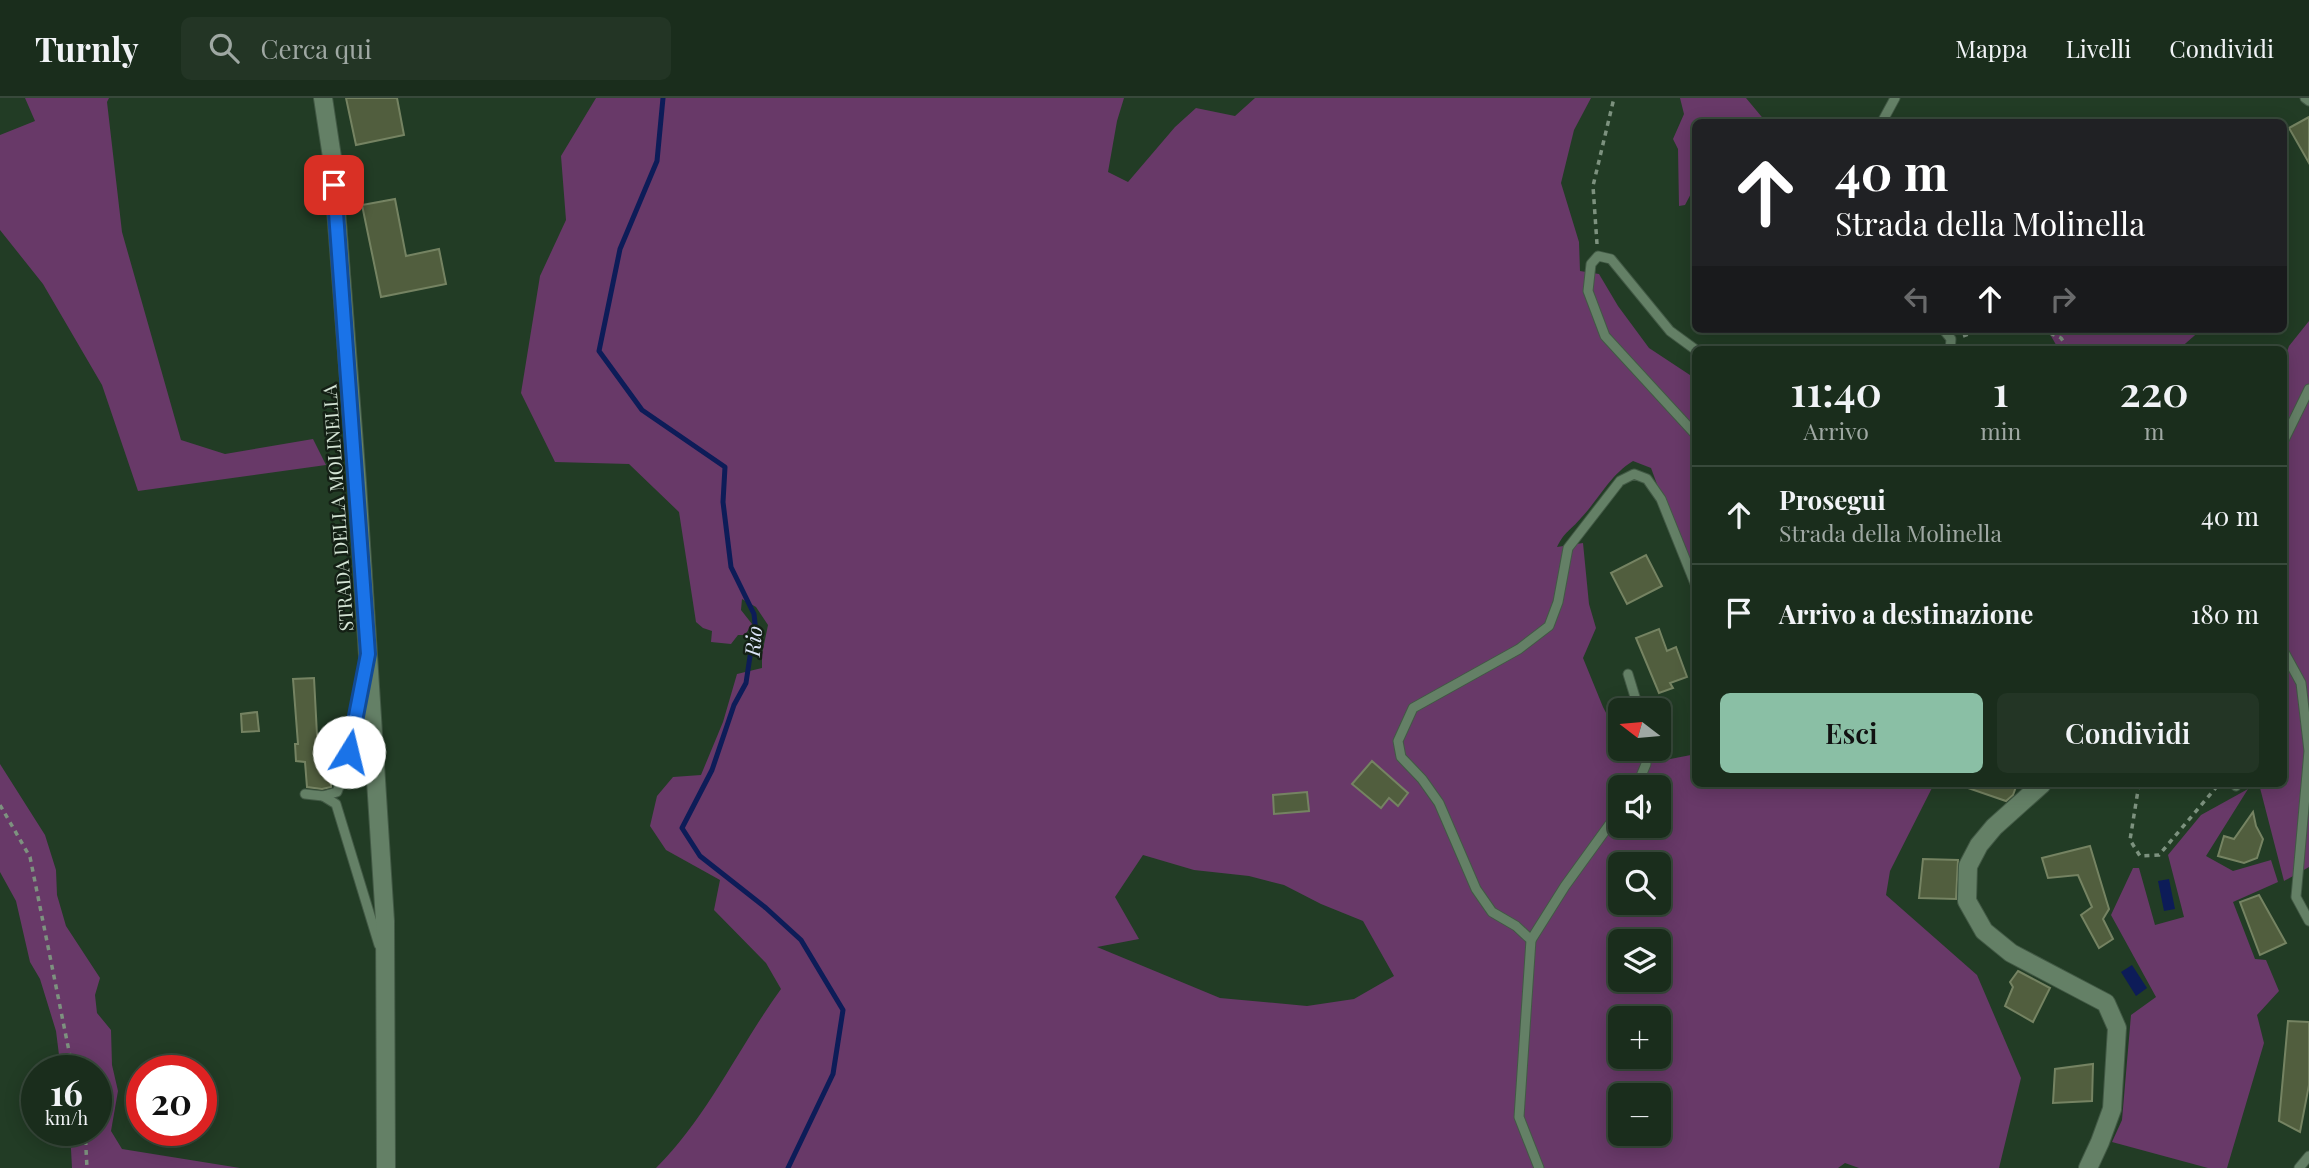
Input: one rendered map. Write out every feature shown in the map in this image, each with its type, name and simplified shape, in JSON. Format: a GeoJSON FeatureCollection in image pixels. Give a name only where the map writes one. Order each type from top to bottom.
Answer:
{"type":"FeatureCollection","features":[{"type":"Feature","properties":{"kind":"main road","name":"STRADA DELLA MOLINELLA"},"geometry":{"type":"LineString","coordinates":[[323,98],[336,212],[385,921],[386,1168]]}},
{"type":"Feature","properties":{"kind":"main road"},"geometry":{"type":"LineString","coordinates":[[2039,787],[1994,827],[1979,845],[1968,866],[1967,901],[1984,931],[2011,953],[2106,1003],[2118,1028],[2112,1109],[2088,1168]]}},
{"type":"Feature","properties":{"kind":"lane"},"geometry":{"type":"LineString","coordinates":[[1884,119],[1895,98]]}},
{"type":"Feature","properties":{"kind":"lane"},"geometry":{"type":"LineString","coordinates":[[1692,347],[1670,331],[1611,259],[1598,256],[1591,264],[1588,291],[1605,336],[1692,431]]}},
{"type":"Feature","properties":{"kind":"lane"},"geometry":{"type":"LineString","coordinates":[[1946,333],[1951,339],[1950,346]]}},
{"type":"Feature","properties":{"kind":"lane"},"geometry":{"type":"LineString","coordinates":[[2287,434],[2309,389]]}},
{"type":"Feature","properties":{"kind":"lane"},"geometry":{"type":"LineString","coordinates":[[1531,940],[1526,933],[1492,912],[1476,889],[1439,803],[1422,779],[1401,757],[1398,741],[1402,730],[1413,708],[1519,649],[1549,626],[1558,602],[1568,548],[1620,481],[1634,474],[1647,479],[1661,499],[1692,576]]}},
{"type":"Feature","properties":{"kind":"lane"},"geometry":{"type":"LineString","coordinates":[[305,794],[323,796],[337,792],[346,768],[368,654]]}},
{"type":"Feature","properties":{"kind":"lane"},"geometry":{"type":"LineString","coordinates":[[2287,657],[2301,683],[2309,751],[2296,897],[2309,922]]}},
{"type":"Feature","properties":{"kind":"lane"},"geometry":{"type":"LineString","coordinates":[[1628,674],[1635,698]]}},
{"type":"Feature","properties":{"kind":"lane"},"geometry":{"type":"LineString","coordinates":[[323,796],[336,804],[385,964]]}},
{"type":"Feature","properties":{"kind":"lane"},"geometry":{"type":"LineString","coordinates":[[1539,1168],[1519,1117],[1531,940],[1565,886],[1608,827]]}},
{"type":"Feature","properties":{"kind":"lane"},"geometry":{"type":"LineString","coordinates":[[2299,1168],[2309,1157]]}},
{"type":"Feature","properties":{"kind":"path"},"geometry":{"type":"LineString","coordinates":[[1598,256],[1593,186],[1614,98]]}},
{"type":"Feature","properties":{"kind":"path"},"geometry":{"type":"LineString","coordinates":[[1951,339],[1971,333]]}},
{"type":"Feature","properties":{"kind":"path"},"geometry":{"type":"LineString","coordinates":[[2050,333],[2061,338],[2066,346]]}},
{"type":"Feature","properties":{"kind":"path"},"geometry":{"type":"LineString","coordinates":[[2139,787],[2130,840],[2140,856],[2159,855],[2216,787]]}},
{"type":"Feature","properties":{"kind":"path"},"geometry":{"type":"LineString","coordinates":[[0,805],[30,857],[70,1055]]}},
{"type":"Feature","properties":{"kind":"path"},"geometry":{"type":"LineString","coordinates":[[86,1146],[87,1168]]}},
{"type":"Feature","properties":{"kind":"shaded area"},"geometry":{"type":"Polygon","coordinates":[[[25,98],[109,98],[107,102],[122,232],[181,440],[225,454],[313,439],[326,465],[138,491],[102,385],[43,284],[0,230],[0,135],[35,121],[25,98]]]}},
{"type":"Feature","properties":{"kind":"shaded area"},"geometry":{"type":"Polygon","coordinates":[[[596,98],[1124,98],[1108,172],[1128,182],[1175,127],[1196,108],[1235,116],[1255,98],[1591,98],[1574,130],[1561,183],[1579,242],[1580,271],[1599,274],[1618,306],[1649,348],[1692,376],[1692,579],[1651,468],[1633,461],[1611,480],[1557,547],[1583,543],[1589,604],[1596,628],[1583,658],[1608,717],[1608,761],[1671,761],[1692,755],[1692,787],[1932,787],[1890,871],[1886,895],[1977,975],[2021,1078],[1999,1168],[1859,1168],[1845,1163],[1838,1168],[656,1168],[675,1148],[708,1104],[781,989],[766,963],[714,910],[720,880],[666,850],[650,826],[657,796],[673,777],[701,775],[723,722],[737,674],[762,668],[768,625],[756,607],[742,599],[741,610],[752,624],[745,635],[738,635],[731,644],[711,642],[712,631],[696,622],[679,512],[629,464],[555,462],[521,393],[540,276],[566,220],[561,156],[596,98]],[[1143,855],[1115,897],[1139,939],[1097,947],[1220,998],[1307,1006],[1354,999],[1394,976],[1363,921],[1284,885],[1249,876],[1194,870],[1143,855]]]}},
{"type":"Feature","properties":{"kind":"shaded area"},"geometry":{"type":"Polygon","coordinates":[[[1680,98],[1746,98],[1764,119],[1692,119],[1692,192],[1685,205],[1679,206],[1678,149],[1673,139],[1684,114],[1680,98]]]}},
{"type":"Feature","properties":{"kind":"shaded area"},"geometry":{"type":"Polygon","coordinates":[[[2309,321],[2309,867],[2284,881],[2260,787],[2287,787],[2289,346],[2309,321]]]}},
{"type":"Feature","properties":{"kind":"shaded area"},"geometry":{"type":"Polygon","coordinates":[[[2049,333],[2197,333],[2183,346],[2057,346],[2049,333]]]}},
{"type":"Feature","properties":{"kind":"shaded area"},"geometry":{"type":"Polygon","coordinates":[[[0,764],[45,835],[56,870],[57,895],[66,926],[100,978],[95,995],[97,1013],[111,1030],[112,1055],[59,1055],[56,1031],[40,979],[30,962],[16,901],[0,872],[0,764]]]}},
{"type":"Feature","properties":{"kind":"shaded area"},"geometry":{"type":"Polygon","coordinates":[[[2248,789],[2206,856],[2233,871],[2271,860],[2278,882],[2233,902],[2255,959],[2266,960],[2279,991],[2257,1015],[2264,1043],[2227,1168],[2208,1168],[2112,1142],[2122,1120],[2131,1015],[2156,997],[2111,915],[2133,868],[2139,868],[2155,925],[2184,917],[2168,855],[2201,815],[2248,789]]]}},
{"type":"Feature","properties":{"kind":"shaded area"},"geometry":{"type":"Polygon","coordinates":[[[2169,879],[2175,909],[2164,911],[2158,881],[2169,879]]]}},
{"type":"Feature","properties":{"kind":"shaded area"},"geometry":{"type":"Polygon","coordinates":[[[2132,965],[2147,988],[2136,996],[2121,972],[2132,965]]]}},
{"type":"Feature","properties":{"kind":"shaded area"},"geometry":{"type":"Polygon","coordinates":[[[112,1065],[118,1091],[112,1125],[112,1065]]]}},
{"type":"Feature","properties":{"kind":"shaded area"},"geometry":{"type":"Polygon","coordinates":[[[112,1133],[122,1149],[240,1168],[72,1168],[71,1146],[112,1146],[112,1133]]]}},
{"type":"Feature","properties":{"kind":"building"},"geometry":{"type":"Polygon","coordinates":[[[346,98],[397,98],[404,135],[356,145],[346,98]]]}},
{"type":"Feature","properties":{"kind":"building"},"geometry":{"type":"Polygon","coordinates":[[[2309,117],[2309,163],[2289,128],[2309,117]]]}},
{"type":"Feature","properties":{"kind":"building"},"geometry":{"type":"Polygon","coordinates":[[[395,199],[406,256],[439,249],[446,284],[381,297],[362,205],[395,199]]]}},
{"type":"Feature","properties":{"kind":"building"},"geometry":{"type":"Polygon","coordinates":[[[1646,555],[1662,586],[1627,604],[1611,573],[1646,555]]]}},
{"type":"Feature","properties":{"kind":"building"},"geometry":{"type":"Polygon","coordinates":[[[1659,629],[1667,651],[1676,647],[1687,677],[1670,683],[1673,688],[1659,693],[1636,638],[1659,629]]]}},
{"type":"Feature","properties":{"kind":"building"},"geometry":{"type":"Polygon","coordinates":[[[314,678],[317,735],[342,736],[335,779],[331,779],[331,787],[322,789],[307,787],[305,762],[296,761],[295,744],[298,744],[293,679],[314,678]]]}},
{"type":"Feature","properties":{"kind":"building"},"geometry":{"type":"Polygon","coordinates":[[[257,712],[259,731],[242,732],[241,714],[257,712]]]}},
{"type":"Feature","properties":{"kind":"building"},"geometry":{"type":"Polygon","coordinates":[[[1372,761],[1408,793],[1398,806],[1389,798],[1381,808],[1352,784],[1372,761]]]}},
{"type":"Feature","properties":{"kind":"building"},"geometry":{"type":"Polygon","coordinates":[[[1965,787],[2016,787],[2013,795],[2006,801],[1965,787]]]}},
{"type":"Feature","properties":{"kind":"building"},"geometry":{"type":"Polygon","coordinates":[[[1307,792],[1309,811],[1274,814],[1273,795],[1307,792]]]}},
{"type":"Feature","properties":{"kind":"building"},"geometry":{"type":"Polygon","coordinates":[[[2253,812],[2263,839],[2257,858],[2244,863],[2218,856],[2224,836],[2234,839],[2253,812]]]}},
{"type":"Feature","properties":{"kind":"building"},"geometry":{"type":"Polygon","coordinates":[[[2090,846],[2109,909],[2103,919],[2113,939],[2099,948],[2081,915],[2092,907],[2078,875],[2048,878],[2042,858],[2090,846]]]}},
{"type":"Feature","properties":{"kind":"building"},"geometry":{"type":"Polygon","coordinates":[[[1923,859],[1958,860],[1956,899],[1919,898],[1923,859]]]}},
{"type":"Feature","properties":{"kind":"building"},"geometry":{"type":"Polygon","coordinates":[[[2259,895],[2286,943],[2260,955],[2240,902],[2259,895]]]}},
{"type":"Feature","properties":{"kind":"building"},"geometry":{"type":"Polygon","coordinates":[[[2018,971],[2050,988],[2033,1022],[2005,1006],[2013,987],[2010,982],[2018,971]]]}},
{"type":"Feature","properties":{"kind":"building"},"geometry":{"type":"Polygon","coordinates":[[[2288,1021],[2309,1022],[2309,1085],[2300,1132],[2279,1121],[2288,1021]]]}},
{"type":"Feature","properties":{"kind":"building"},"geometry":{"type":"Polygon","coordinates":[[[2093,1064],[2092,1101],[2053,1103],[2055,1069],[2093,1064]]]}},
{"type":"Feature","properties":{"kind":"waterway","name":"Rio"},"geometry":{"type":"LineString","coordinates":[[663,98],[657,161],[620,249],[599,351],[642,410],[725,467],[723,502],[731,567],[754,614],[756,633],[746,683],[734,705],[712,770],[682,828],[700,856],[766,908],[801,940],[843,1010],[833,1074],[788,1168]]}},
{"type":"Feature","properties":{"kind":"route"},"geometry":{"type":"LineString","coordinates":[[334,185],[368,654],[349,752]]}}]}
